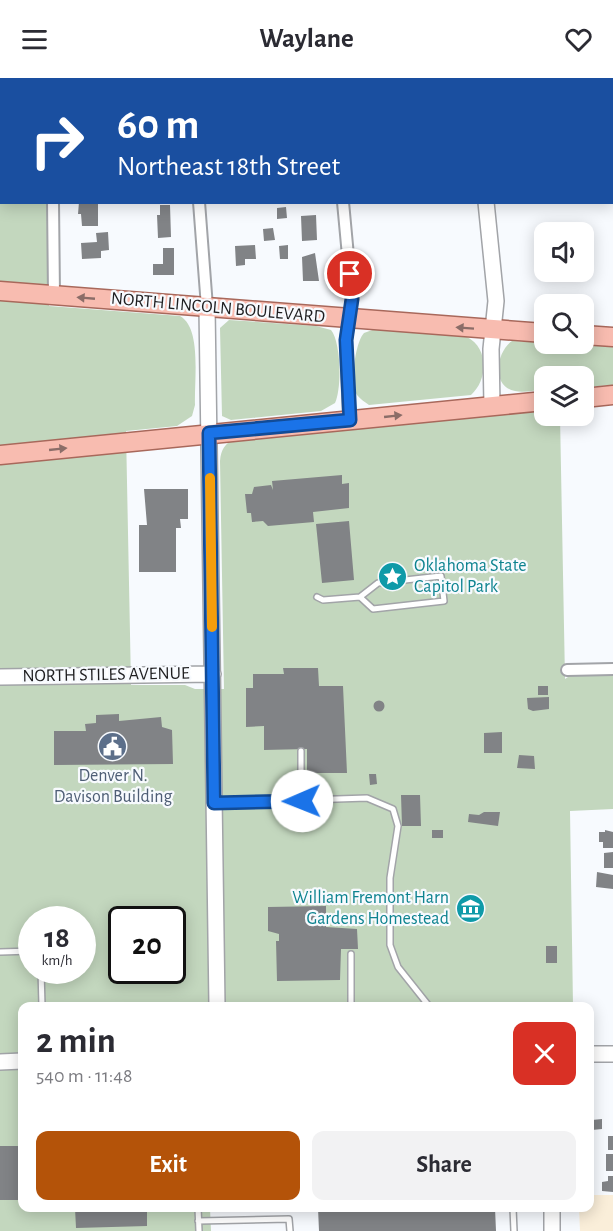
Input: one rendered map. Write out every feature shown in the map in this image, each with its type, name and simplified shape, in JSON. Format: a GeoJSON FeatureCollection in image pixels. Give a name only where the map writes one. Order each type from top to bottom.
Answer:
{"type":"FeatureCollection","features":[{"type":"Feature","properties":{"kind":"main road","name":"NORTH LINCOLN BOULEVARD"},"geometry":{"type":"LineString","coordinates":[[0,291],[534,332]]}},
{"type":"Feature","properties":{"kind":"main road"},"geometry":{"type":"LineString","coordinates":[[594,336],[613,337]]}},
{"type":"Feature","properties":{"kind":"main road"},"geometry":{"type":"LineString","coordinates":[[594,397],[613,395]]}},
{"type":"Feature","properties":{"kind":"main road"},"geometry":{"type":"LineString","coordinates":[[0,455],[534,402]]}},
{"type":"Feature","properties":{"kind":"street"},"geometry":{"type":"LineString","coordinates":[[53,204],[54,295]]}},
{"type":"Feature","properties":{"kind":"street"},"geometry":{"type":"LineString","coordinates":[[199,204],[207,307],[217,1002]]}},
{"type":"Feature","properties":{"kind":"street"},"geometry":{"type":"LineString","coordinates":[[343,204],[351,291],[346,340],[350,420]]}},
{"type":"Feature","properties":{"kind":"street"},"geometry":{"type":"LineString","coordinates":[[486,204],[496,301],[491,350],[492,406]]}},
{"type":"Feature","properties":{"kind":"street"},"geometry":{"type":"LineString","coordinates":[[567,670],[613,669]]}},
{"type":"Feature","properties":{"kind":"street","name":"NORTH STILES AVENUE"},"geometry":{"type":"LineString","coordinates":[[0,677],[213,674]]}},
{"type":"Feature","properties":{"kind":"street"},"geometry":{"type":"LineString","coordinates":[[594,1054],[613,1054]]}},
{"type":"Feature","properties":{"kind":"street"},"geometry":{"type":"LineString","coordinates":[[0,1062],[18,1061]]}},
{"type":"Feature","properties":{"kind":"street"},"geometry":{"type":"LineString","coordinates":[[552,1212],[552,1231]]}},
{"type":"Feature","properties":{"kind":"lane"},"geometry":{"type":"LineString","coordinates":[[317,597],[323,600],[360,597],[378,583],[441,576],[444,601],[373,609],[360,597]]}},
{"type":"Feature","properties":{"kind":"lane"},"geometry":{"type":"LineString","coordinates":[[301,751],[302,801]]}},
{"type":"Feature","properties":{"kind":"lane"},"geometry":{"type":"LineString","coordinates":[[214,803],[367,798],[393,809],[398,826],[390,872],[390,945],[398,967],[426,1002]]}},
{"type":"Feature","properties":{"kind":"lane"},"geometry":{"type":"LineString","coordinates":[[1,952],[18,951]]}},
{"type":"Feature","properties":{"kind":"lane"},"geometry":{"type":"LineString","coordinates":[[351,954],[351,1002]]}},
{"type":"Feature","properties":{"kind":"lane"},"geometry":{"type":"LineString","coordinates":[[41,984],[42,1002]]}},
{"type":"Feature","properties":{"kind":"lane"},"geometry":{"type":"LineString","coordinates":[[198,1212],[199,1231]]}},
{"type":"Feature","properties":{"kind":"lane"},"geometry":{"type":"LineString","coordinates":[[513,1212],[514,1231]]}},
{"type":"Feature","properties":{"kind":"lane"},"geometry":{"type":"LineString","coordinates":[[198,1221],[289,1219],[290,1231]]}},
{"type":"Feature","properties":{"kind":"shaded area"},"geometry":{"type":"Polygon","coordinates":[[[594,1195],[613,1195],[613,1231],[580,1231],[579,1212],[594,1212],[594,1195]]]}},
{"type":"Feature","properties":{"kind":"green space","name":"Oklahoma State Capitol Park"},"geometry":{"type":"Polygon","coordinates":[[[0,204],[48,204],[49,306],[180,316],[187,322],[194,343],[196,369],[195,405],[192,416],[177,426],[126,431],[131,685],[185,685],[195,689],[224,689],[220,461],[223,450],[232,440],[534,407],[534,426],[560,426],[565,679],[571,675],[613,673],[613,809],[570,811],[573,1002],[18,1002],[18,1212],[210,1212],[211,1231],[0,1231],[0,204]]]}},
{"type":"Feature","properties":{"kind":"green space"},"geometry":{"type":"Polygon","coordinates":[[[229,320],[316,326],[331,330],[339,354],[339,387],[335,403],[321,411],[231,420],[222,416],[220,328],[229,320]]]}},
{"type":"Feature","properties":{"kind":"green space"},"geometry":{"type":"Polygon","coordinates":[[[375,329],[467,337],[479,349],[484,364],[477,389],[471,395],[369,405],[357,395],[354,363],[358,345],[364,333],[375,329]]]}},
{"type":"Feature","properties":{"kind":"green space"},"geometry":{"type":"Polygon","coordinates":[[[512,341],[534,342],[534,354],[594,354],[594,344],[613,345],[613,385],[594,386],[594,366],[534,366],[534,391],[515,391],[507,388],[499,376],[500,360],[512,341]]]}},
{"type":"Feature","properties":{"kind":"building"},"geometry":{"type":"Polygon","coordinates":[[[79,204],[98,204],[98,226],[82,226],[81,214],[78,214],[79,204]]]}},
{"type":"Feature","properties":{"kind":"building"},"geometry":{"type":"Polygon","coordinates":[[[160,205],[170,205],[171,237],[158,238],[157,215],[160,215],[160,205]]]}},
{"type":"Feature","properties":{"kind":"building"},"geometry":{"type":"Polygon","coordinates":[[[286,207],[287,218],[277,219],[277,208],[286,207]]]}},
{"type":"Feature","properties":{"kind":"building"},"geometry":{"type":"Polygon","coordinates":[[[316,215],[317,240],[302,241],[301,216],[316,215]]]}},
{"type":"Feature","properties":{"kind":"building"},"geometry":{"type":"Polygon","coordinates":[[[273,228],[275,240],[264,241],[263,229],[273,228]]]}},
{"type":"Feature","properties":{"kind":"building"},"geometry":{"type":"Polygon","coordinates":[[[108,232],[109,250],[101,251],[101,258],[82,259],[81,243],[97,242],[96,233],[108,232]]]}},
{"type":"Feature","properties":{"kind":"building"},"geometry":{"type":"Polygon","coordinates":[[[255,245],[256,259],[245,259],[245,265],[236,266],[235,246],[255,245]]]}},
{"type":"Feature","properties":{"kind":"building"},"geometry":{"type":"Polygon","coordinates":[[[288,245],[288,259],[280,259],[279,246],[288,245]]]}},
{"type":"Feature","properties":{"kind":"building"},"geometry":{"type":"Polygon","coordinates":[[[163,248],[174,248],[174,275],[153,275],[153,264],[163,264],[163,248]]]}},
{"type":"Feature","properties":{"kind":"building"},"geometry":{"type":"Polygon","coordinates":[[[315,253],[319,281],[303,281],[302,257],[315,253]]]}},
{"type":"Feature","properties":{"kind":"building"},"geometry":{"type":"Polygon","coordinates":[[[342,475],[342,484],[349,483],[349,508],[313,512],[314,522],[268,526],[263,521],[252,522],[251,513],[247,513],[245,494],[252,494],[254,487],[271,485],[273,490],[272,481],[342,475]]]}},
{"type":"Feature","properties":{"kind":"building"},"geometry":{"type":"Polygon","coordinates":[[[144,489],[188,489],[188,519],[180,519],[181,528],[176,528],[176,572],[139,572],[139,525],[147,525],[144,489]]]}},
{"type":"Feature","properties":{"kind":"building"},"geometry":{"type":"Polygon","coordinates":[[[349,521],[354,580],[322,583],[316,524],[349,521]]]}},
{"type":"Feature","properties":{"kind":"building"},"geometry":{"type":"Polygon","coordinates":[[[283,668],[318,668],[319,686],[343,686],[347,773],[307,773],[307,749],[264,750],[264,726],[246,727],[246,688],[253,688],[253,674],[284,674],[283,668]]]}},
{"type":"Feature","properties":{"kind":"building"},"geometry":{"type":"Polygon","coordinates":[[[538,686],[548,686],[548,695],[538,695],[538,686]]]}},
{"type":"Feature","properties":{"kind":"building"},"geometry":{"type":"Polygon","coordinates":[[[549,697],[549,709],[533,711],[528,709],[527,698],[549,697]]]}},
{"type":"Feature","properties":{"kind":"building"},"geometry":{"type":"Polygon","coordinates":[[[379,701],[383,702],[383,710],[379,711],[375,710],[374,706],[375,702],[379,701]]]}},
{"type":"Feature","properties":{"kind":"building","name":"Denver N. Davison Building"},"geometry":{"type":"Polygon","coordinates":[[[119,714],[119,721],[161,717],[162,727],[172,730],[173,764],[54,765],[54,731],[86,731],[85,724],[96,723],[96,715],[119,714]]]}},
{"type":"Feature","properties":{"kind":"building"},"geometry":{"type":"Polygon","coordinates":[[[502,732],[502,753],[484,753],[484,733],[502,732]]]}},
{"type":"Feature","properties":{"kind":"building"},"geometry":{"type":"Polygon","coordinates":[[[519,755],[534,756],[535,769],[517,768],[519,755]]]}},
{"type":"Feature","properties":{"kind":"building"},"geometry":{"type":"Polygon","coordinates":[[[369,774],[376,774],[377,784],[370,785],[369,774]]]}},
{"type":"Feature","properties":{"kind":"building"},"geometry":{"type":"Polygon","coordinates":[[[401,795],[420,795],[421,826],[402,826],[401,795]]]}},
{"type":"Feature","properties":{"kind":"building"},"geometry":{"type":"Polygon","coordinates":[[[484,812],[500,812],[498,826],[468,822],[469,814],[479,815],[484,812]]]}},
{"type":"Feature","properties":{"kind":"building"},"geometry":{"type":"Polygon","coordinates":[[[432,830],[443,830],[443,838],[432,838],[432,830]]]}},
{"type":"Feature","properties":{"kind":"building"},"geometry":{"type":"Polygon","coordinates":[[[605,830],[613,832],[613,848],[603,848],[603,842],[599,842],[599,832],[605,832],[605,830]]]}},
{"type":"Feature","properties":{"kind":"building"},"geometry":{"type":"Polygon","coordinates":[[[613,852],[613,868],[604,868],[604,853],[613,852]]]}},
{"type":"Feature","properties":{"kind":"building"},"geometry":{"type":"Polygon","coordinates":[[[597,872],[613,875],[613,889],[596,887],[597,872]]]}},
{"type":"Feature","properties":{"kind":"building"},"geometry":{"type":"Polygon","coordinates":[[[326,906],[326,927],[357,929],[358,949],[341,949],[340,980],[277,981],[276,941],[279,941],[279,934],[268,931],[268,907],[326,906]]]}},
{"type":"Feature","properties":{"kind":"building"},"geometry":{"type":"Polygon","coordinates":[[[546,946],[557,946],[557,963],[546,963],[546,946]]]}},
{"type":"Feature","properties":{"kind":"building"},"geometry":{"type":"Polygon","coordinates":[[[602,1119],[602,1129],[594,1130],[594,1120],[602,1119]]]}},
{"type":"Feature","properties":{"kind":"building"},"geometry":{"type":"Polygon","coordinates":[[[608,1136],[613,1136],[613,1150],[608,1150],[608,1136]]]}},
{"type":"Feature","properties":{"kind":"building"},"geometry":{"type":"Polygon","coordinates":[[[0,1146],[18,1146],[18,1200],[0,1200],[0,1146]]]}},
{"type":"Feature","properties":{"kind":"building"},"geometry":{"type":"Polygon","coordinates":[[[606,1154],[613,1154],[613,1171],[606,1171],[606,1154]]]}},
{"type":"Feature","properties":{"kind":"building"},"geometry":{"type":"Polygon","coordinates":[[[608,1176],[613,1176],[613,1192],[602,1191],[602,1182],[608,1181],[608,1176]]]}},
{"type":"Feature","properties":{"kind":"building"},"geometry":{"type":"Polygon","coordinates":[[[75,1212],[147,1212],[147,1226],[76,1228],[75,1212]]]}},
{"type":"Feature","properties":{"kind":"building"},"geometry":{"type":"Polygon","coordinates":[[[318,1212],[495,1212],[496,1231],[319,1231],[318,1212]]]}},
{"type":"Feature","properties":{"kind":"slow traffic"},"geometry":{"type":"LineString","coordinates":[[210,478],[212,627]]}},
{"type":"Feature","properties":{"kind":"place","name":"Oklahoma State Capitol Park"},"geometry":{"type":"Point","coordinates":[393,576]}},
{"type":"Feature","properties":{"kind":"place","name":"Denver N. Davison Building"},"geometry":{"type":"Point","coordinates":[113,747]}},
{"type":"Feature","properties":{"kind":"place","name":"William Fremont Harn Gardens Homestead"},"geometry":{"type":"Point","coordinates":[470,908]}},
{"type":"Feature","properties":{"kind":"route"},"geometry":{"type":"LineString","coordinates":[[302,801],[214,803],[209,433],[350,420],[347,400],[346,340],[352,299],[350,274]]}}]}
